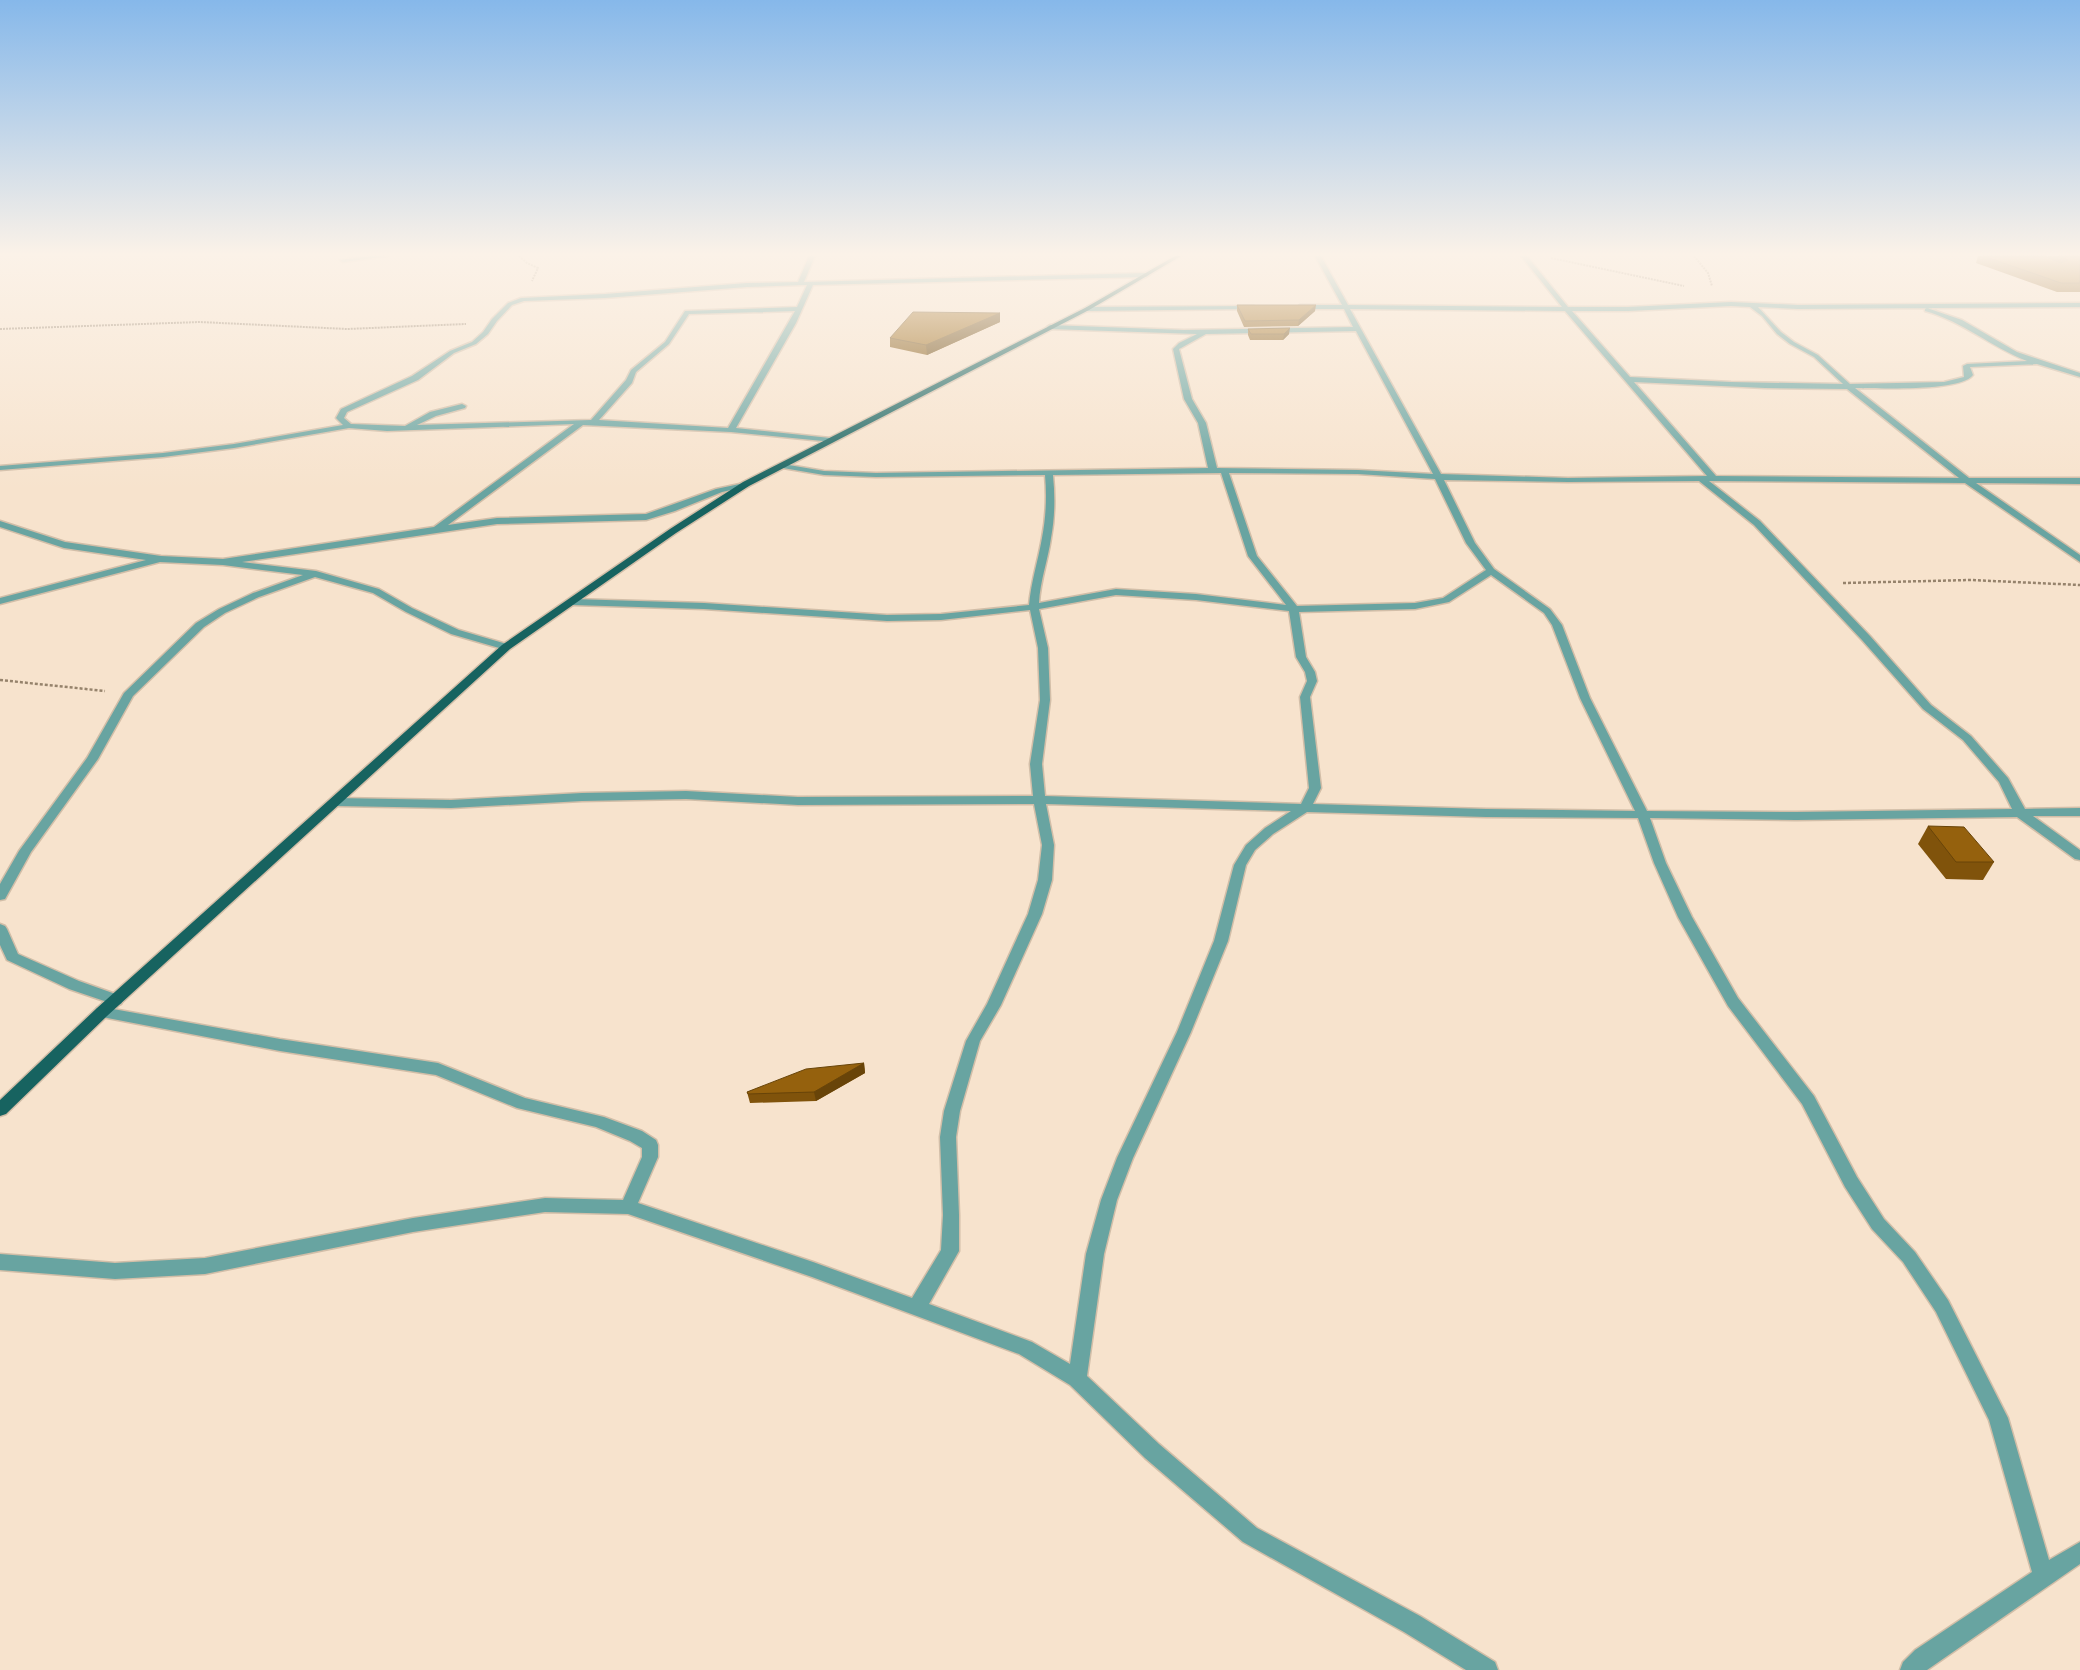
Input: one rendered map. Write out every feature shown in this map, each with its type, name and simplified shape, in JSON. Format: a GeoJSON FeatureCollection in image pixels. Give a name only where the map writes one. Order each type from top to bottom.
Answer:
{"type":"FeatureCollection","features":[{"type":"Feature","properties":{"kind":"main road"},"geometry":{"type":"LineString","coordinates":[[0,1110],[102,1012],[337,802],[506,647],[673,531],[746,484],[1037,334]]}},
{"type":"Feature","properties":{"kind":"street"},"geometry":{"type":"LineString","coordinates":[[349,426],[340,418],[344,411],[415,378],[452,352],[474,343],[485,334]]}},
{"type":"Feature","properties":{"kind":"street"},"geometry":{"type":"LineString","coordinates":[[594,422],[629,381],[634,371],[667,342],[672,334]]}},
{"type":"Feature","properties":{"kind":"street"},"geometry":{"type":"LineString","coordinates":[[731,430],[740,410],[787,334]]}},
{"type":"Feature","properties":{"kind":"street"},"geometry":{"type":"LineString","coordinates":[[1201,334],[1180,344],[1176,349],[1188,399],[1202,423],[1213,470]]}},
{"type":"Feature","properties":{"kind":"street"},"geometry":{"type":"LineString","coordinates":[[1360,334],[1452,502],[1470,543],[1491,571],[1541,607],[1557,625],[1586,698],[1642,813],[1660,863],[1685,918],[1733,1002],[1808,1100],[1851,1182],[1878,1224],[1909,1257],[1942,1306],[1998,1418],[2044,1575]]}},
{"type":"Feature","properties":{"kind":"street"},"geometry":{"type":"LineString","coordinates":[[1589,334],[1714,478]]}},
{"type":"Feature","properties":{"kind":"street"},"geometry":{"type":"LineString","coordinates":[[1780,334],[1792,343],[1816,356],[1850,388],[1966,480],[2080,559]]}},
{"type":"Feature","properties":{"kind":"street"},"geometry":{"type":"LineString","coordinates":[[1982,334],[2007,350],[2080,375]]}},
{"type":"Feature","properties":{"kind":"street"},"geometry":{"type":"LineString","coordinates":[[1628,379],[1764,388],[1850,388],[1951,383],[1967,378],[1969,375],[1966,366],[1969,365],[2038,362]]}},
{"type":"Feature","properties":{"kind":"street"},"geometry":{"type":"LineString","coordinates":[[406,428],[433,414],[462,406]]}},
{"type":"Feature","properties":{"kind":"street"},"geometry":{"type":"LineString","coordinates":[[435,531],[582,422]]}},
{"type":"Feature","properties":{"kind":"street"},"geometry":{"type":"LineString","coordinates":[[0,468],[190,452],[349,426],[406,428],[594,422],[731,430],[830,440]]}},
{"type":"Feature","properties":{"kind":"street"},"geometry":{"type":"LineString","coordinates":[[783,466],[824,473],[876,475],[1224,470],[1358,472],[1477,479],[1714,478],[2080,481]]}},
{"type":"Feature","properties":{"kind":"street"},"geometry":{"type":"LineString","coordinates":[[1077,1379],[1095,1254],[1109,1200],[1125,1158],[1184,1032],[1221,941],[1240,865],[1250,848],[1269,831],[1305,807],[1315,788],[1305,697],[1312,681],[1310,672],[1301,657],[1294,609],[1253,556],[1224,470]]}},
{"type":"Feature","properties":{"kind":"street"},"geometry":{"type":"LineString","coordinates":[[916,1307],[950,1251],[951,1215],[948,1137],[952,1111],[973,1041],[994,1005],[1035,914],[1045,880],[1048,844],[1039,800],[1036,764],[1045,700],[1043,648],[1034,607],[1035,591],[1047,538],[1052,499],[1049,472]]}},
{"type":"Feature","properties":{"kind":"street"},"geometry":{"type":"LineString","coordinates":[[1701,478],[1757,524],[1815,584],[1926,707],[1967,738],[2004,781],[2021,814],[2080,856]]}},
{"type":"Feature","properties":{"kind":"street"},"geometry":{"type":"LineString","coordinates":[[223,562],[305,548],[497,521],[646,517],[662,513],[724,488],[746,484]]}},
{"type":"Feature","properties":{"kind":"street"},"geometry":{"type":"LineString","coordinates":[[0,524],[64,544],[161,559],[223,562],[316,574],[376,591],[409,610],[455,632],[506,647]]}},
{"type":"Feature","properties":{"kind":"street"},"geometry":{"type":"LineString","coordinates":[[0,601],[161,559]]}},
{"type":"Feature","properties":{"kind":"street"},"geometry":{"type":"LineString","coordinates":[[572,602],[704,606],[887,618],[942,617],[1034,607],[1116,592],[1196,597],[1294,609],[1416,606],[1438,603],[1469,587],[1491,571]]}},
{"type":"Feature","properties":{"kind":"street"},"geometry":{"type":"LineString","coordinates":[[0,896],[25,852],[92,759],[128,695],[200,625],[222,611],[256,595],[316,574]]}},
{"type":"Feature","properties":{"kind":"street"},"geometry":{"type":"LineString","coordinates":[[337,802],[451,804],[686,794],[798,802],[1039,800],[1486,813],[1642,813],[1796,816],[2080,812]]}},
{"type":"Feature","properties":{"kind":"street"},"geometry":{"type":"LineString","coordinates":[[0,929],[12,956],[74,985],[116,1000]]}},
{"type":"Feature","properties":{"kind":"street"},"geometry":{"type":"LineString","coordinates":[[102,1012],[280,1045],[438,1069],[523,1104],[598,1121],[636,1136],[650,1145],[650,1157],[628,1207]]}},
{"type":"Feature","properties":{"kind":"street"},"geometry":{"type":"LineString","coordinates":[[0,1262],[116,1271],[205,1266],[413,1225],[545,1205],[628,1207],[735,1242],[1025,1348],[1077,1379],[1152,1452],[1250,1535],[1412,1624],[1487,1670]]}},
{"type":"Feature","properties":{"kind":"street"},"geometry":{"type":"LineString","coordinates":[[1912,1670],[1923,1658],[2080,1552]]}},
{"type":"Feature","properties":{"kind":"path"},"geometry":{"type":"LineString","coordinates":[[1815,584],[1971,580],[2080,585]]}},
{"type":"Feature","properties":{"kind":"path"},"geometry":{"type":"LineString","coordinates":[[0,680],[128,695]]}},
{"type":"Feature","properties":{"kind":"building"},"geometry":{"type":"Polygon","coordinates":[[[894,334],[952,334],[926,345],[890,338],[894,334]]]}},
{"type":"Feature","properties":{"kind":"building"},"geometry":{"type":"Polygon","coordinates":[[[1928,826],[1964,827],[1994,862],[1956,862],[1928,826]]]}},
{"type":"Feature","properties":{"kind":"building"},"geometry":{"type":"Polygon","coordinates":[[[864,1063],[814,1092],[748,1094],[747,1092],[806,1069],[864,1063]]]}}]}
